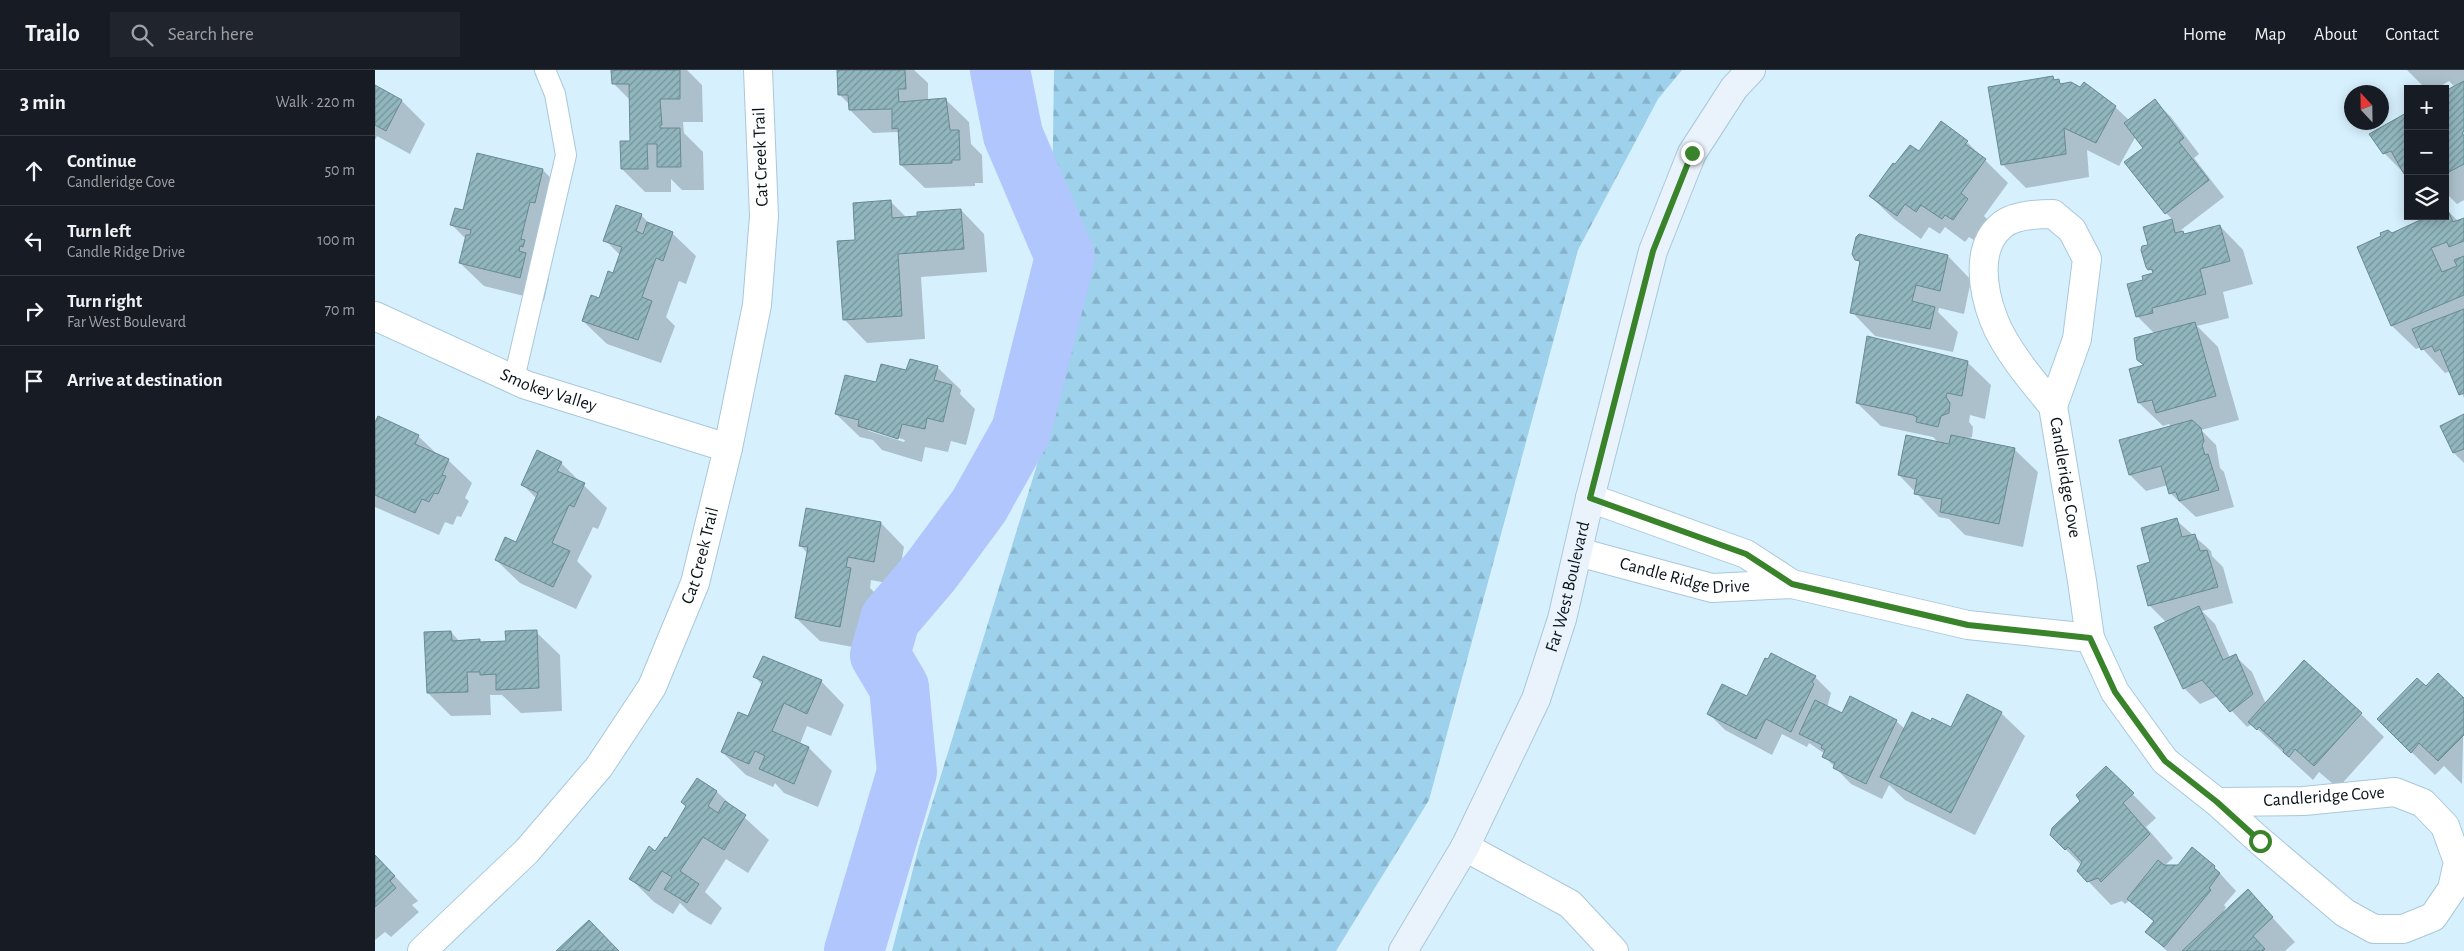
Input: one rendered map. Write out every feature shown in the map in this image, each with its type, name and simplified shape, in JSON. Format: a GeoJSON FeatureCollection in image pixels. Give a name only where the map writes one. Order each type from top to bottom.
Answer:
{"type":"FeatureCollection","features":[{"type":"Feature","properties":{"kind":"street","name":"Cat Creek Trail"},"geometry":{"type":"LineString","coordinates":[[421,951],[527,851],[599,767],[652,687],[695,583],[728,448],[757,305],[764,216],[757,70]]}},
{"type":"Feature","properties":{"kind":"street","name":"Far West Boulevard"},"geometry":{"type":"LineString","coordinates":[[1403,951],[1465,847],[1536,700],[1562,619],[1590,498],[1653,251],[1692,153],[1734,88],[1751,70]]}},
{"type":"Feature","properties":{"kind":"street","name":"Candleridge Cove"},"geometry":{"type":"LineString","coordinates":[[2053,406],[2025,374],[1994,321],[1984,282],[1985,248],[2001,225],[2030,214],[2053,214],[2072,230],[2087,259],[2077,339],[2053,406],[2090,638],[2115,692],[2165,761],[2217,802],[2345,914],[2374,929],[2403,929],[2433,917],[2452,889],[2458,862],[2445,826],[2423,803],[2395,792],[2304,801],[2217,802]]}},
{"type":"Feature","properties":{"kind":"street","name":"Smokey Valley"},"geometry":{"type":"LineString","coordinates":[[375,316],[514,379],[728,448]]}},
{"type":"Feature","properties":{"kind":"street","name":"Candle Ridge Drive"},"geometry":{"type":"LineString","coordinates":[[1590,498],[1746,554],[1792,584]]}},
{"type":"Feature","properties":{"kind":"street","name":"Candle Ridge Drive"},"geometry":{"type":"LineString","coordinates":[[1578,552],[1712,588],[1792,584],[1968,625],[2090,638]]}},
{"type":"Feature","properties":{"kind":"street"},"geometry":{"type":"LineString","coordinates":[[1465,847],[1570,904],[1614,951]]}},
{"type":"Feature","properties":{"kind":"lane"},"geometry":{"type":"LineString","coordinates":[[514,379],[566,155],[555,94],[545,70]]}},
{"type":"Feature","properties":{"kind":"green space"},"geometry":{"type":"Polygon","coordinates":[[[1054,70],[1682,70],[1658,99],[1578,250],[1429,800],[1336,951],[892,951],[919,846],[1049,426],[1054,70]]]}},
{"type":"Feature","properties":{"kind":"building"},"geometry":{"type":"Polygon","coordinates":[[[611,70],[680,70],[680,99],[660,99],[662,125],[660,125],[660,128],[680,128],[681,167],[657,167],[657,144],[647,144],[648,169],[621,169],[620,141],[630,141],[629,84],[612,84],[611,70]]]}},
{"type":"Feature","properties":{"kind":"building"},"geometry":{"type":"Polygon","coordinates":[[[837,70],[905,70],[906,89],[898,89],[899,102],[946,98],[950,130],[959,130],[960,160],[952,160],[952,163],[900,165],[898,128],[892,129],[892,109],[849,110],[848,95],[838,95],[837,70]]]}},
{"type":"Feature","properties":{"kind":"building"},"geometry":{"type":"Polygon","coordinates":[[[2053,76],[2054,80],[2059,79],[2060,84],[2071,82],[2080,87],[2084,82],[2116,106],[2096,143],[2064,128],[2066,154],[2001,165],[1988,87],[2053,76]]]}},
{"type":"Feature","properties":{"kind":"building"},"geometry":{"type":"Polygon","coordinates":[[[2464,81],[2464,131],[2462,133],[2464,136],[2464,164],[2449,172],[2449,130],[2449,89],[2464,81]]]}},
{"type":"Feature","properties":{"kind":"building"},"geometry":{"type":"Polygon","coordinates":[[[375,85],[402,100],[386,131],[375,125],[375,85]]]}},
{"type":"Feature","properties":{"kind":"building"},"geometry":{"type":"Polygon","coordinates":[[[2155,99],[2184,138],[2179,142],[2209,180],[2165,214],[2124,162],[2143,148],[2124,123],[2155,99]]]}},
{"type":"Feature","properties":{"kind":"building"},"geometry":{"type":"Polygon","coordinates":[[[2404,114],[2404,174],[2391,151],[2383,154],[2369,134],[2376,130],[2389,130],[2389,123],[2404,114]]]}},
{"type":"Feature","properties":{"kind":"building"},"geometry":{"type":"Polygon","coordinates":[[[1941,121],[1968,141],[1965,144],[1986,159],[1961,193],[1968,199],[1953,220],[1945,215],[1942,219],[1921,205],[1916,212],[1905,204],[1897,216],[1869,196],[1893,163],[1895,164],[1910,145],[1919,151],[1941,121]]]}},
{"type":"Feature","properties":{"kind":"building"},"geometry":{"type":"Polygon","coordinates":[[[477,153],[543,169],[535,203],[530,202],[521,239],[525,240],[523,247],[520,246],[519,251],[526,253],[520,278],[459,263],[466,235],[470,235],[471,230],[450,225],[455,208],[463,210],[477,153]]]}},
{"type":"Feature","properties":{"kind":"building"},"geometry":{"type":"Polygon","coordinates":[[[891,200],[892,218],[917,216],[917,212],[961,209],[964,249],[898,254],[902,316],[843,320],[837,241],[855,240],[853,203],[891,200]]]}},
{"type":"Feature","properties":{"kind":"building"},"geometry":{"type":"Polygon","coordinates":[[[616,205],[642,214],[636,231],[643,234],[647,222],[673,232],[663,261],[656,258],[642,297],[652,301],[638,340],[582,321],[591,295],[599,298],[608,271],[613,273],[622,247],[603,241],[616,205]]]}},
{"type":"Feature","properties":{"kind":"building"},"geometry":{"type":"Polygon","coordinates":[[[2449,213],[2453,222],[2464,218],[2464,241],[2449,247],[2447,242],[2431,248],[2442,272],[2457,266],[2454,260],[2464,256],[2464,295],[2391,326],[2357,247],[2381,236],[2380,233],[2388,230],[2392,233],[2420,220],[2449,220],[2449,213]]]}},
{"type":"Feature","properties":{"kind":"building"},"geometry":{"type":"Polygon","coordinates":[[[2172,219],[2175,233],[2183,231],[2184,234],[2220,225],[2230,261],[2200,269],[2206,294],[2152,308],[2153,313],[2136,317],[2127,284],[2143,280],[2142,276],[2153,273],[2152,269],[2148,270],[2146,267],[2141,250],[2142,246],[2148,245],[2143,227],[2172,219]]]}},
{"type":"Feature","properties":{"kind":"building"},"geometry":{"type":"Polygon","coordinates":[[[1859,234],[1948,255],[1940,291],[1916,285],[1912,301],[1935,307],[1930,329],[1850,313],[1860,261],[1855,260],[1852,254],[1856,237],[1859,234]]]}},
{"type":"Feature","properties":{"kind":"building"},"geometry":{"type":"Polygon","coordinates":[[[2464,309],[2464,393],[2459,395],[2440,349],[2435,352],[2432,346],[2421,350],[2412,329],[2464,309]]]}},
{"type":"Feature","properties":{"kind":"building"},"geometry":{"type":"Polygon","coordinates":[[[2195,322],[2216,396],[2156,413],[2152,400],[2138,403],[2129,369],[2144,365],[2137,360],[2134,338],[2195,322]]]}},
{"type":"Feature","properties":{"kind":"building"},"geometry":{"type":"Polygon","coordinates":[[[1867,336],[1968,361],[1962,396],[1947,393],[1946,397],[1950,403],[1949,413],[1941,416],[1938,427],[1916,422],[1917,417],[1913,415],[1856,403],[1867,336]]]}},
{"type":"Feature","properties":{"kind":"building"},"geometry":{"type":"Polygon","coordinates":[[[910,359],[938,366],[934,380],[952,385],[943,422],[927,418],[925,429],[902,424],[898,439],[858,426],[859,420],[835,414],[845,375],[876,382],[881,364],[906,370],[910,359]]]}},
{"type":"Feature","properties":{"kind":"building"},"geometry":{"type":"Polygon","coordinates":[[[2464,414],[2464,449],[2453,453],[2440,426],[2464,414]]]}},
{"type":"Feature","properties":{"kind":"building"},"geometry":{"type":"Polygon","coordinates":[[[378,416],[419,435],[415,444],[449,459],[442,475],[446,476],[438,494],[434,493],[429,502],[422,499],[415,513],[375,495],[375,422],[378,416]]]}},
{"type":"Feature","properties":{"kind":"building"},"geometry":{"type":"Polygon","coordinates":[[[2192,420],[2201,428],[2204,441],[2202,445],[2205,455],[2208,454],[2219,490],[2179,501],[2176,492],[2169,494],[2161,466],[2129,475],[2119,440],[2192,420]]]}},
{"type":"Feature","properties":{"kind":"building"},"geometry":{"type":"Polygon","coordinates":[[[1906,435],[1949,444],[1951,435],[2015,448],[1999,524],[1940,512],[1942,499],[1914,494],[1917,479],[1898,475],[1906,435]]]}},
{"type":"Feature","properties":{"kind":"building"},"geometry":{"type":"Polygon","coordinates":[[[537,450],[562,462],[557,471],[585,483],[574,507],[569,505],[552,543],[570,551],[553,587],[495,560],[505,537],[516,542],[538,493],[521,485],[537,450]]]}},
{"type":"Feature","properties":{"kind":"building"},"geometry":{"type":"Polygon","coordinates":[[[806,508],[881,522],[874,562],[848,557],[846,567],[851,568],[840,627],[795,618],[808,547],[799,546],[806,508]]]}},
{"type":"Feature","properties":{"kind":"building"},"geometry":{"type":"Polygon","coordinates":[[[2177,518],[2182,537],[2195,534],[2200,551],[2207,550],[2218,587],[2148,606],[2137,566],[2150,562],[2141,528],[2177,518]]]}},
{"type":"Feature","properties":{"kind":"building"},"geometry":{"type":"Polygon","coordinates":[[[2199,606],[2223,660],[2236,654],[2253,694],[2230,712],[2202,680],[2183,689],[2154,627],[2199,606]]]}},
{"type":"Feature","properties":{"kind":"building"},"geometry":{"type":"Polygon","coordinates":[[[537,630],[539,688],[496,690],[496,674],[480,675],[480,672],[467,672],[468,692],[427,693],[424,632],[451,631],[452,641],[480,639],[480,642],[506,641],[505,631],[537,630]]]}},
{"type":"Feature","properties":{"kind":"building"},"geometry":{"type":"Polygon","coordinates":[[[1771,653],[1816,676],[1791,732],[1766,719],[1756,739],[1707,714],[1722,684],[1747,696],[1765,658],[1768,659],[1771,653]]]}},
{"type":"Feature","properties":{"kind":"building"},"geometry":{"type":"Polygon","coordinates":[[[763,656],[822,680],[807,714],[784,703],[772,731],[809,747],[794,784],[759,769],[765,756],[755,751],[749,764],[721,752],[738,712],[748,716],[763,681],[753,677],[763,656]]]}},
{"type":"Feature","properties":{"kind":"building"},"geometry":{"type":"Polygon","coordinates":[[[2304,660],[2362,713],[2314,766],[2295,749],[2289,757],[2259,727],[2257,730],[2248,722],[2304,660]]]}},
{"type":"Feature","properties":{"kind":"building"},"geometry":{"type":"Polygon","coordinates":[[[2438,673],[2464,698],[2464,735],[2438,761],[2419,743],[2411,753],[2377,719],[2417,678],[2426,686],[2438,673]]]}},
{"type":"Feature","properties":{"kind":"building"},"geometry":{"type":"Polygon","coordinates":[[[1967,694],[2002,712],[1951,813],[1880,777],[1912,712],[1931,721],[1932,718],[1951,727],[1967,694]]]}},
{"type":"Feature","properties":{"kind":"building"},"geometry":{"type":"Polygon","coordinates":[[[1850,696],[1897,720],[1866,784],[1833,768],[1835,763],[1822,757],[1825,750],[1821,748],[1822,745],[1799,734],[1815,700],[1842,713],[1850,696]]]}},
{"type":"Feature","properties":{"kind":"building"},"geometry":{"type":"Polygon","coordinates":[[[2106,766],[2134,793],[2123,803],[2150,834],[2101,882],[2098,878],[2087,882],[2077,871],[2082,862],[2068,847],[2065,850],[2050,835],[2052,828],[2080,801],[2076,795],[2106,766]]]}},
{"type":"Feature","properties":{"kind":"building"},"geometry":{"type":"Polygon","coordinates":[[[697,778],[717,791],[708,806],[718,813],[725,801],[746,815],[724,850],[703,837],[680,871],[699,884],[687,903],[664,889],[672,877],[662,871],[649,891],[629,879],[649,846],[655,851],[665,837],[667,838],[686,806],[681,802],[697,778]]]}},
{"type":"Feature","properties":{"kind":"building"},"geometry":{"type":"Polygon","coordinates":[[[2192,847],[2215,866],[2214,868],[2220,873],[2209,888],[2211,890],[2164,947],[2145,932],[2154,921],[2127,899],[2158,860],[2164,865],[2178,865],[2192,847]]]}},
{"type":"Feature","properties":{"kind":"building"},"geometry":{"type":"Polygon","coordinates":[[[375,855],[395,876],[390,881],[396,888],[375,907],[375,855]]]}},
{"type":"Feature","properties":{"kind":"building"},"geometry":{"type":"Polygon","coordinates":[[[2248,889],[2273,917],[2253,936],[2265,949],[2263,951],[2182,951],[2248,889]]]}},
{"type":"Feature","properties":{"kind":"building"},"geometry":{"type":"Polygon","coordinates":[[[589,920],[619,951],[556,951],[589,920]]]}},
{"type":"Feature","properties":{"kind":"waterway"},"geometry":{"type":"LineString","coordinates":[[854,951],[907,772],[899,687],[880,655],[890,619],[931,571],[979,506],[1021,431],[1065,257],[1013,135],[1000,70]]}},
{"type":"Feature","properties":{"kind":"route"},"geometry":{"type":"LineString","coordinates":[[1692,153],[1653,251],[1590,498],[1746,554],[1792,584],[1968,625],[2090,638],[2115,692],[2165,761],[2217,802],[2260,841]]}}]}
